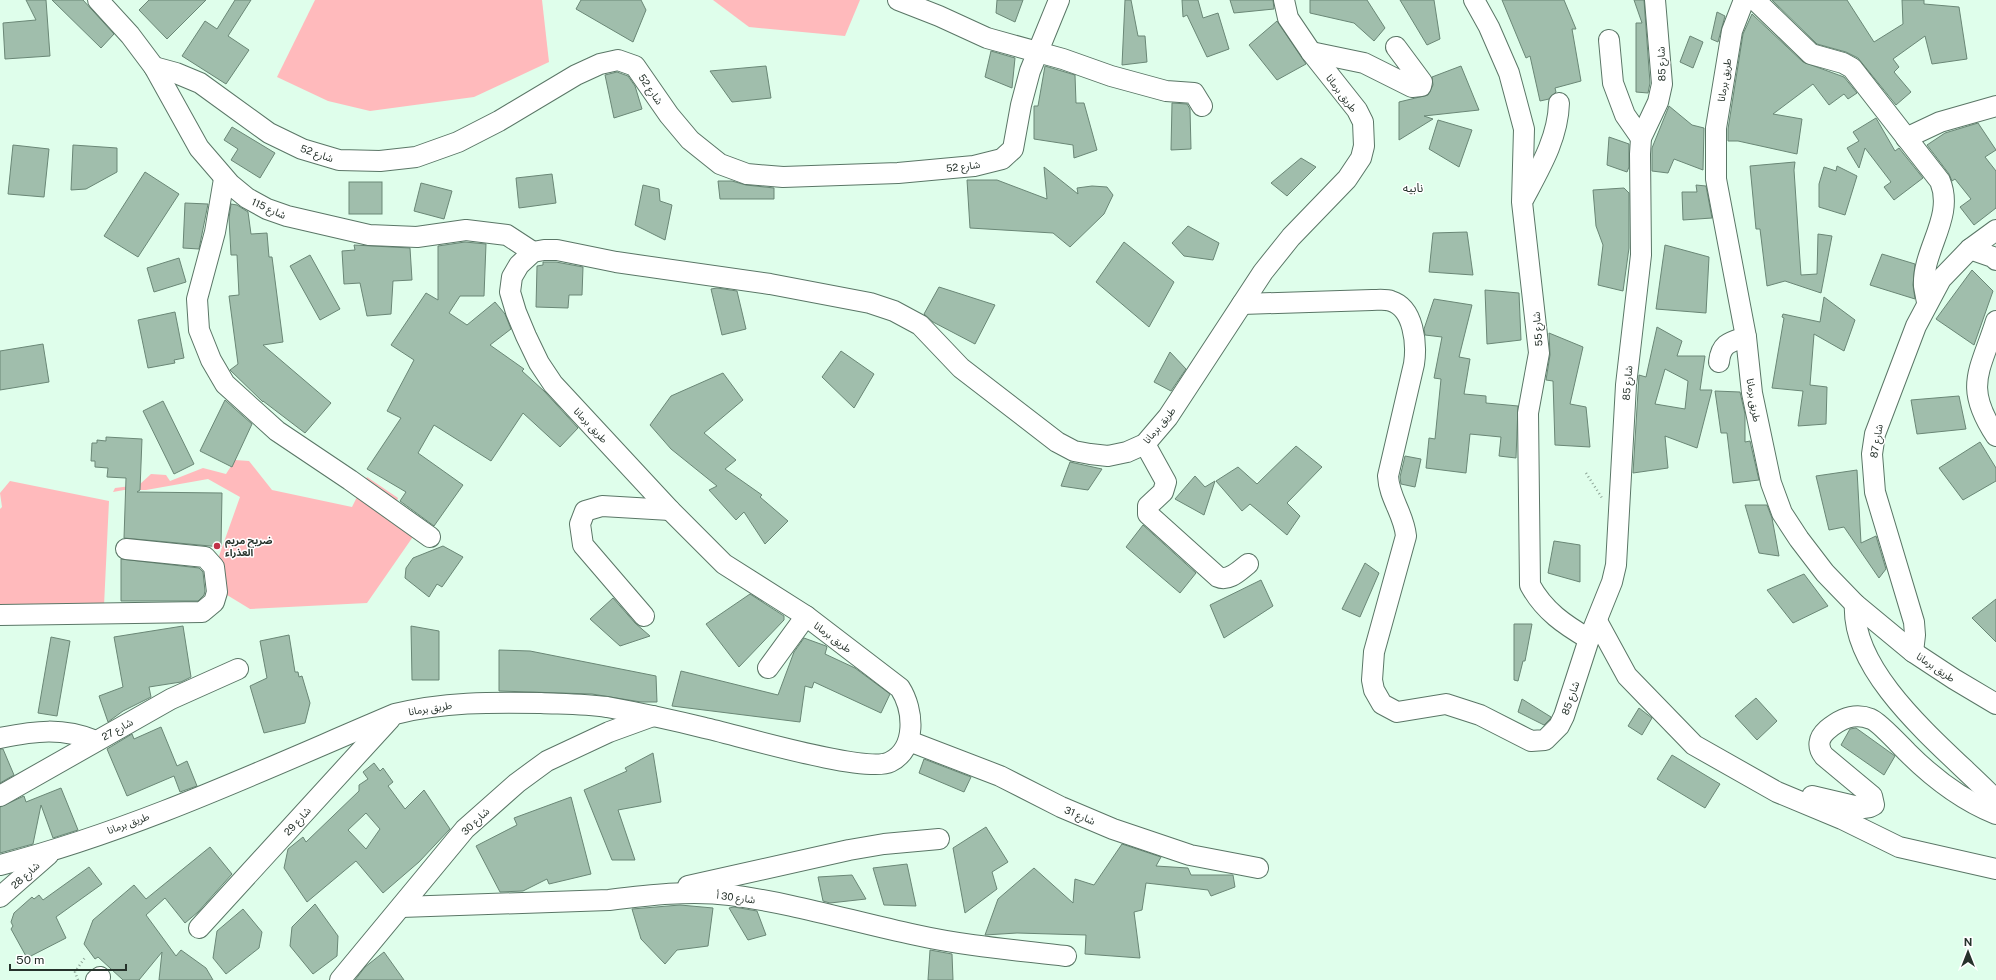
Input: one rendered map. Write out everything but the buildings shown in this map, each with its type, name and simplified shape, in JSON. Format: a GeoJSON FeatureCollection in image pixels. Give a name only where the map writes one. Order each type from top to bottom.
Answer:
{"type":"FeatureCollection","features":[{"type":"Feature","properties":{"kind":"street"},"geometry":{"type":"LineString","coordinates":[[898,0],[987,38],[1063,59],[1111,76],[1166,91],[1194,93],[1202,106]]}},
{"type":"Feature","properties":{"kind":"street","name":"شارع 52"},"geometry":{"type":"LineString","coordinates":[[154,67],[176,73],[200,83],[269,133],[302,149],[339,160],[380,161],[416,157],[458,142],[499,121],[576,75],[600,64],[618,60],[635,66],[669,115],[690,140],[720,164],[747,174],[783,177],[898,173],[974,166],[1002,159],[1013,149],[1030,71],[1059,0]]}},
{"type":"Feature","properties":{"kind":"street","name":"طريق برمانا"},"geometry":{"type":"LineString","coordinates":[[0,865],[51,852],[207,794],[394,714],[443,705],[485,702],[584,705],[653,716],[833,759],[874,766],[890,762],[904,751],[909,741],[909,711],[905,696],[900,688],[806,616],[724,564],[670,510],[553,384],[539,363],[516,312],[510,292],[512,278],[519,265],[533,252],[557,250],[616,262],[770,284],[870,303],[894,311],[920,325],[961,368],[1057,442],[1074,451],[1090,454],[1108,456],[1127,452],[1145,444],[1168,417],[1263,272],[1291,237],[1347,179],[1361,158],[1364,146],[1363,122],[1342,90],[1311,52],[1288,18],[1284,0]]}},
{"type":"Feature","properties":{"kind":"street","name":"شارع 55"},"geometry":{"type":"LineString","coordinates":[[1474,0],[1500,51],[1511,79],[1524,129],[1522,202],[1539,353],[1528,413],[1530,585],[1536,597],[1551,614],[1593,630]]}},
{"type":"Feature","properties":{"kind":"street","name":"شارع 85"},"geometry":{"type":"LineString","coordinates":[[1242,304],[1372,300],[1391,301],[1402,307],[1414,333],[1416,347],[1414,364],[1388,476],[1389,487],[1402,517],[1406,536],[1374,652],[1372,680],[1374,690],[1382,704],[1397,712],[1446,704],[1480,715],[1531,741],[1545,740],[1559,726],[1564,716],[1593,630],[1612,582],[1616,565],[1626,385],[1641,255],[1641,138],[1658,102],[1662,84],[1655,0]]}},
{"type":"Feature","properties":{"kind":"street","name":"طريق برمانا"},"geometry":{"type":"LineString","coordinates":[[1744,0],[1732,31],[1716,128],[1716,178],[1746,337],[1752,393],[1759,433],[1771,483],[1782,513],[1825,573],[1855,604],[1913,652],[1996,704]]}},
{"type":"Feature","properties":{"kind":"street"},"geometry":{"type":"LineString","coordinates":[[1755,0],[1811,54],[1843,63],[1852,68],[1940,181],[1945,192],[1944,211],[1927,265],[1924,286],[1927,302]]}},
{"type":"Feature","properties":{"kind":"street","name":"شارع 115"},"geometry":{"type":"LineString","coordinates":[[110,4],[154,67],[199,148],[224,178],[247,198],[267,209],[287,216],[369,235],[417,237],[466,230],[507,235],[533,252]]}},
{"type":"Feature","properties":{"kind":"street"},"geometry":{"type":"LineString","coordinates":[[1609,40],[1613,83],[1625,115],[1641,138]]}},
{"type":"Feature","properties":{"kind":"street"},"geometry":{"type":"LineString","coordinates":[[1311,52],[1364,63],[1412,87],[1421,86],[1422,82],[1396,47]]}},
{"type":"Feature","properties":{"kind":"street"},"geometry":{"type":"LineString","coordinates":[[1522,202],[1544,162],[1559,121],[1559,103]]}},
{"type":"Feature","properties":{"kind":"street"},"geometry":{"type":"LineString","coordinates":[[1906,138],[1940,122],[1996,106]]}},
{"type":"Feature","properties":{"kind":"street"},"geometry":{"type":"LineString","coordinates":[[224,178],[215,232],[197,299],[199,330],[210,360],[225,384],[277,431],[350,480],[430,537]]}},
{"type":"Feature","properties":{"kind":"street","name":"شارع 87"},"geometry":{"type":"LineString","coordinates":[[1913,652],[1915,635],[1914,622],[1878,506],[1872,473],[1872,454],[1875,434],[1916,326],[1927,302],[1941,279],[1970,249],[1996,230]]}},
{"type":"Feature","properties":{"kind":"street"},"geometry":{"type":"LineString","coordinates":[[1970,249],[1993,257],[1996,260]]}},
{"type":"Feature","properties":{"kind":"street"},"geometry":{"type":"LineString","coordinates":[[1996,322],[1978,370],[1976,386],[1979,402],[1996,436]]}},
{"type":"Feature","properties":{"kind":"street"},"geometry":{"type":"LineString","coordinates":[[1719,362],[1723,348],[1729,342],[1746,337]]}},
{"type":"Feature","properties":{"kind":"street"},"geometry":{"type":"LineString","coordinates":[[1145,444],[1166,482],[1164,492],[1148,506],[1148,514],[1218,578],[1228,578],[1248,564]]}},
{"type":"Feature","properties":{"kind":"street"},"geometry":{"type":"LineString","coordinates":[[644,616],[583,545],[580,524],[585,511],[602,506],[670,510]]}},
{"type":"Feature","properties":{"kind":"street"},"geometry":{"type":"LineString","coordinates":[[0,615],[202,612],[214,602],[217,592],[214,567],[205,557],[126,549]]}},
{"type":"Feature","properties":{"kind":"street"},"geometry":{"type":"LineString","coordinates":[[1855,604],[1856,627],[1862,643],[1869,659],[1898,703],[1926,734],[1996,800]]}},
{"type":"Feature","properties":{"kind":"street"},"geometry":{"type":"LineString","coordinates":[[768,668],[806,616]]}},
{"type":"Feature","properties":{"kind":"street"},"geometry":{"type":"LineString","coordinates":[[1593,630],[1627,676],[1694,745],[1777,792],[1789,797],[1815,797],[1854,806],[1867,808],[1872,806],[1874,803],[1872,796],[1824,756],[1820,749],[1822,734],[1837,722],[1852,716],[1872,719],[1932,776],[1970,802],[1996,814]]}},
{"type":"Feature","properties":{"kind":"street","name":"شارع 27"},"geometry":{"type":"LineString","coordinates":[[0,796],[171,699],[238,669]]}},
{"type":"Feature","properties":{"kind":"street","name":"شارع 29"},"geometry":{"type":"LineString","coordinates":[[199,928],[394,714]]}},
{"type":"Feature","properties":{"kind":"street","name":"شارع 30"},"geometry":{"type":"LineString","coordinates":[[340,980],[361,952],[401,907],[464,829],[517,783],[547,761],[609,732],[653,716]]}},
{"type":"Feature","properties":{"kind":"street"},"geometry":{"type":"LineString","coordinates":[[0,738],[26,733],[58,731],[82,735],[96,741]]}},
{"type":"Feature","properties":{"kind":"street","name":"شارع 31"},"geometry":{"type":"LineString","coordinates":[[909,741],[1000,776],[1061,807],[1113,829],[1190,855],[1258,868]]}},
{"type":"Feature","properties":{"kind":"street"},"geometry":{"type":"LineString","coordinates":[[1777,792],[1842,819],[1899,847],[1996,869]]}},
{"type":"Feature","properties":{"kind":"street"},"geometry":{"type":"LineString","coordinates":[[643,896],[849,850],[884,844],[939,839]]}},
{"type":"Feature","properties":{"kind":"street","name":"شارع 28"},"geometry":{"type":"LineString","coordinates":[[0,897],[51,852]]}},
{"type":"Feature","properties":{"kind":"street","name":"شارع 30 أ"},"geometry":{"type":"LineString","coordinates":[[401,907],[609,900],[692,893],[729,895],[806,910],[918,936],[1066,956]]}},
{"type":"Feature","properties":{"kind":"path"},"geometry":{"type":"LineString","coordinates":[[78,980],[75,972],[86,956]]}},
{"type":"Feature","properties":{"kind":"shaded area"},"geometry":{"type":"Polygon","coordinates":[[[315,0],[542,0],[549,62],[474,97],[370,111],[328,101],[277,77],[315,0]]]}},
{"type":"Feature","properties":{"kind":"shaded area"},"geometry":{"type":"Polygon","coordinates":[[[713,0],[860,0],[845,36],[749,27],[713,0]]]}},
{"type":"Feature","properties":{"kind":"shaded area"},"geometry":{"type":"Polygon","coordinates":[[[235,460],[249,461],[272,490],[352,507],[367,477],[398,498],[395,506],[419,528],[367,603],[250,609],[209,584],[240,497],[208,479],[146,490],[124,490],[113,492],[115,488],[139,485],[151,474],[166,475],[170,481],[203,468],[226,474],[235,460]]]}},
{"type":"Feature","properties":{"kind":"shaded area"},"geometry":{"type":"Polygon","coordinates":[[[10,481],[109,501],[104,606],[0,610],[0,509],[2,507],[0,493],[10,481]]]}},
{"type":"Feature","properties":{"kind":"place","name":"ضريح مريم العذراء"},"geometry":{"type":"Point","coordinates":[217,546]}},
{"type":"Feature","properties":{"kind":"district","name":"نابيه"},"geometry":{"type":"Point","coordinates":[1413,188]}}]}
